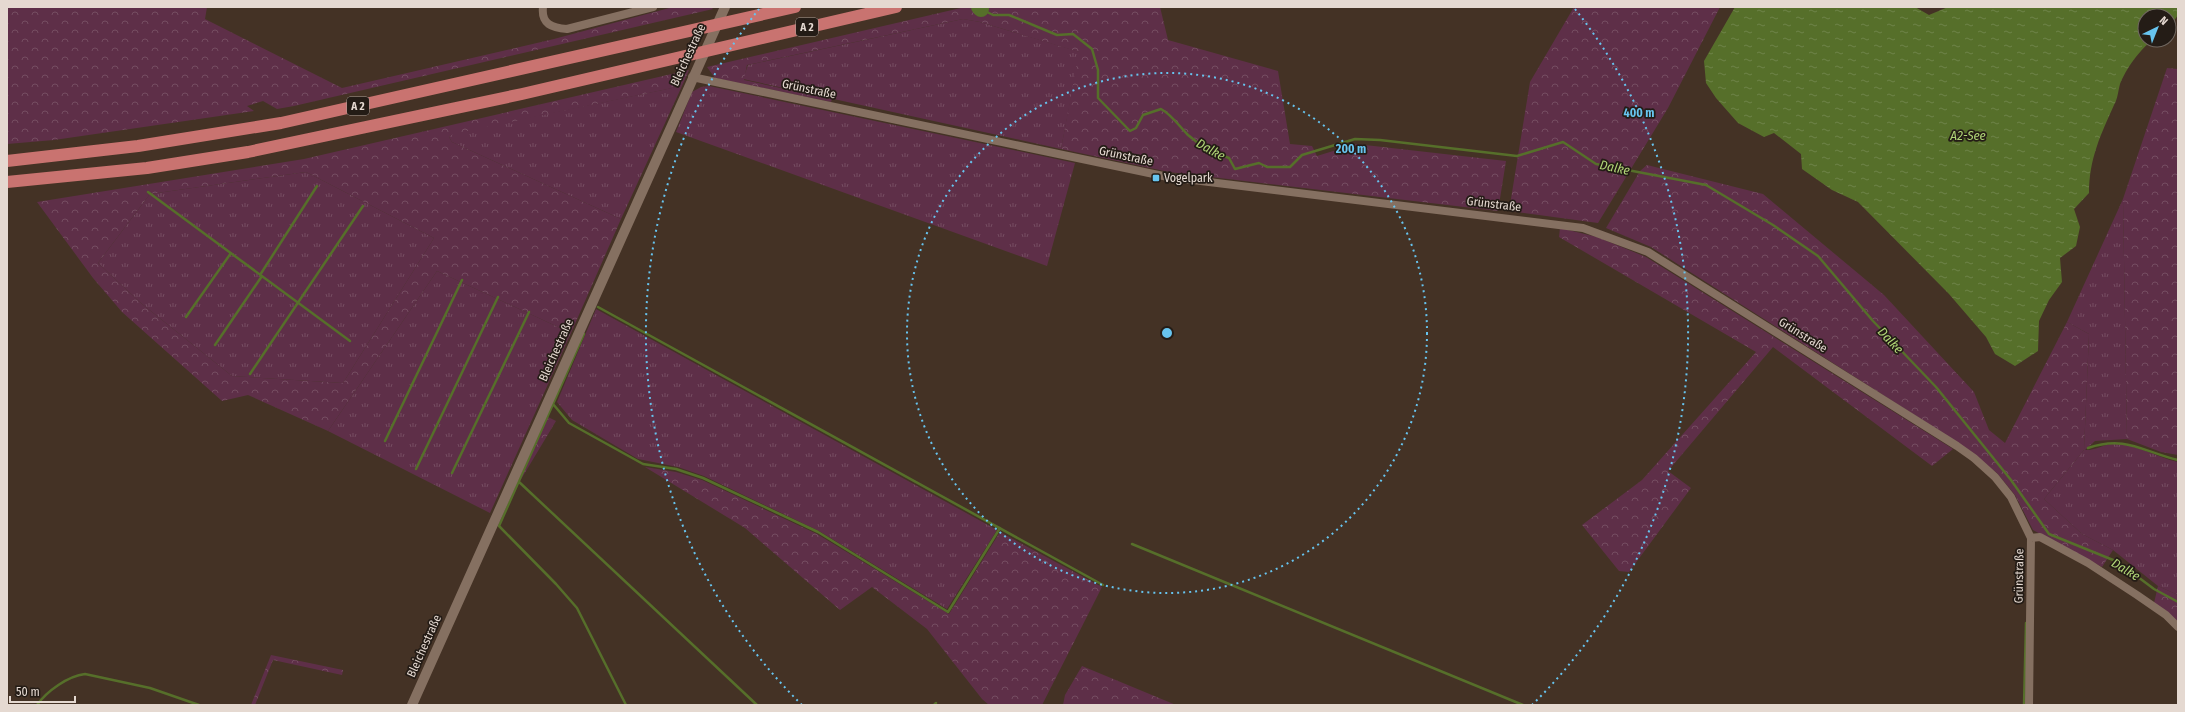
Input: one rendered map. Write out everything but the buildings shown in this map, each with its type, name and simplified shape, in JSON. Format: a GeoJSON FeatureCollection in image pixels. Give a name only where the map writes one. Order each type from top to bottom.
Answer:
{"type":"FeatureCollection","features":[{"type":"Feature","properties":{"kind":"highway","name":"A 2"},"geometry":{"type":"LineString","coordinates":[[7,161],[138,146],[281,123],[795,7]]}},
{"type":"Feature","properties":{"kind":"highway","name":"A 2"},"geometry":{"type":"LineString","coordinates":[[7,182],[147,168],[248,152],[496,100],[896,7]]}},
{"type":"Feature","properties":{"kind":"street"},"geometry":{"type":"LineString","coordinates":[[544,7],[542,15],[545,22],[553,28],[567,29],[653,7]]}},
{"type":"Feature","properties":{"kind":"street","name":"Bleichestraße"},"geometry":{"type":"LineString","coordinates":[[412,705],[692,77],[725,7]]}},
{"type":"Feature","properties":{"kind":"street","name":"Grünstraße"},"geometry":{"type":"LineString","coordinates":[[692,77],[1168,177],[1583,228],[1599,232],[1648,252],[1974,458],[1995,477],[2010,497],[2031,538],[2029,705]]}},
{"type":"Feature","properties":{"kind":"street"},"geometry":{"type":"LineString","coordinates":[[2031,538],[2040,537],[2088,563],[2143,599],[2178,627]]}},
{"type":"Feature","properties":{"kind":"green space"},"geometry":{"type":"Polygon","coordinates":[[[7,7],[207,7],[205,19],[342,88],[554,39],[673,7],[711,7],[713,9],[294,106],[277,109],[263,101],[247,106],[254,111],[54,140],[7,144],[7,7]]]}},
{"type":"Feature","properties":{"kind":"green space"},"geometry":{"type":"Polygon","coordinates":[[[965,7],[1160,7],[1168,40],[1278,71],[1290,144],[1312,146],[1317,156],[1356,144],[1506,161],[1498,211],[1169,172],[1061,149],[1079,52],[980,22],[963,19],[747,65],[744,80],[832,99],[831,102],[715,78],[707,67],[965,7]]]}},
{"type":"Feature","properties":{"kind":"green space"},"geometry":{"type":"Polygon","coordinates":[[[1574,7],[1720,7],[1668,108],[1598,223],[1509,211],[1530,82],[1574,7]]]}},
{"type":"Feature","properties":{"kind":"green space"},"geometry":{"type":"Polygon","coordinates":[[[963,19],[980,22],[1080,52],[1061,149],[743,79],[748,65],[963,19]]]}},
{"type":"Feature","properties":{"kind":"green space"},"geometry":{"type":"Polygon","coordinates":[[[2167,68],[2178,69],[2178,455],[2161,452],[2127,439],[2123,199],[2167,68]]]}},
{"type":"Feature","properties":{"kind":"green space"},"geometry":{"type":"Polygon","coordinates":[[[689,70],[682,86],[453,134],[449,137],[452,142],[621,219],[571,333],[437,271],[328,431],[248,395],[222,401],[122,312],[93,278],[37,202],[304,159],[689,70]],[[306,172],[150,194],[98,263],[142,304],[232,376],[343,383],[434,238],[306,172]]]}},
{"type":"Feature","properties":{"kind":"green space"},"geometry":{"type":"Polygon","coordinates":[[[682,86],[621,219],[452,142],[449,137],[453,133],[682,86]]]}},
{"type":"Feature","properties":{"kind":"green space"},"geometry":{"type":"Polygon","coordinates":[[[709,86],[1075,163],[1047,266],[676,132],[692,92],[701,87],[709,86]]]}},
{"type":"Feature","properties":{"kind":"green space"},"geometry":{"type":"Polygon","coordinates":[[[1647,165],[1763,194],[1884,295],[1974,392],[1989,430],[2005,443],[2067,322],[2089,334],[2084,450],[2044,499],[2082,534],[2113,550],[2102,567],[2033,530],[2015,495],[1997,473],[1960,444],[1651,247],[1606,228],[1640,171],[1647,165]]]}},
{"type":"Feature","properties":{"kind":"green space"},"geometry":{"type":"Polygon","coordinates":[[[306,172],[434,238],[343,383],[232,376],[142,304],[98,263],[150,194],[306,172]]]}},
{"type":"Feature","properties":{"kind":"green space"},"geometry":{"type":"Polygon","coordinates":[[[2123,199],[2127,439],[2095,441],[2085,450],[2091,450],[2112,444],[2121,444],[2178,462],[2178,595],[2158,586],[2113,550],[2082,534],[2044,499],[2084,450],[2089,334],[2067,322],[2123,199]]]}},
{"type":"Feature","properties":{"kind":"green space"},"geometry":{"type":"Polygon","coordinates":[[[1560,228],[1597,237],[1646,257],[1953,449],[1932,466],[1773,347],[1668,471],[1691,488],[1629,572],[1619,571],[1582,525],[1642,480],[1756,352],[1559,237],[1560,228]]]}},
{"type":"Feature","properties":{"kind":"green space"},"geometry":{"type":"Polygon","coordinates":[[[437,271],[571,333],[490,513],[328,431],[437,271]]]}},
{"type":"Feature","properties":{"kind":"green space"},"geometry":{"type":"Polygon","coordinates":[[[596,309],[997,530],[947,609],[819,531],[704,476],[678,467],[638,459],[572,420],[557,402],[596,309]]]}},
{"type":"Feature","properties":{"kind":"green space"},"geometry":{"type":"Polygon","coordinates":[[[548,417],[556,421],[520,481],[519,480],[548,417]]]}},
{"type":"Feature","properties":{"kind":"green space"},"geometry":{"type":"Polygon","coordinates":[[[645,467],[676,472],[702,480],[817,534],[949,614],[1000,532],[1102,587],[1042,705],[989,705],[982,699],[927,629],[872,587],[840,610],[745,528],[645,467]]]}},
{"type":"Feature","properties":{"kind":"green space"},"geometry":{"type":"Polygon","coordinates":[[[2158,586],[2178,595],[2178,622],[2154,603],[2158,586]]]}},
{"type":"Feature","properties":{"kind":"green space"},"geometry":{"type":"Polygon","coordinates":[[[271,655],[343,670],[342,675],[273,660],[255,705],[251,705],[271,655]]]}},
{"type":"Feature","properties":{"kind":"green space"},"geometry":{"type":"Polygon","coordinates":[[[1082,666],[1176,705],[1063,705],[1065,695],[1082,666]]]}},
{"type":"Feature","properties":{"kind":"water","name":"A2-See"},"geometry":{"type":"Polygon","coordinates":[[[1735,7],[1915,7],[1929,15],[1948,7],[2178,7],[2177,16],[2177,8],[2137,8],[2137,48],[2144,48],[2126,72],[2120,84],[2117,97],[2093,158],[2089,193],[2074,209],[2080,227],[2076,246],[2060,258],[2062,282],[2049,300],[2039,321],[2038,351],[2015,366],[1995,354],[1986,337],[1949,294],[1858,202],[1832,190],[1802,169],[1801,154],[1774,133],[1764,137],[1738,123],[1716,98],[1706,83],[1704,61],[1735,7]]]}},
{"type":"Feature","properties":{"kind":"waterway","name":"Dalke"},"geometry":{"type":"LineString","coordinates":[[981,9],[993,15],[1009,15],[1057,35],[1073,34],[1092,49],[1098,70],[1098,98],[1130,131],[1136,128],[1143,115],[1161,109],[1169,114],[1188,135],[1197,142],[1229,158],[1235,169],[1259,163],[1267,167],[1290,167],[1302,155],[1355,139],[1380,140],[1517,156],[1563,142],[1596,164],[1706,185],[1773,225],[1818,256],[1873,321],[1936,387],[2011,480],[2049,534],[2118,562],[2154,589],[2178,602]]}},
{"type":"Feature","properties":{"kind":"waterway"},"geometry":{"type":"LineString","coordinates":[[260,275],[317,186]]}},
{"type":"Feature","properties":{"kind":"waterway"},"geometry":{"type":"LineString","coordinates":[[148,192],[350,341]]}},
{"type":"Feature","properties":{"kind":"waterway"},"geometry":{"type":"LineString","coordinates":[[250,374],[363,206]]}},
{"type":"Feature","properties":{"kind":"waterway"},"geometry":{"type":"LineString","coordinates":[[186,317],[231,253]]}},
{"type":"Feature","properties":{"kind":"waterway"},"geometry":{"type":"LineString","coordinates":[[215,345],[262,276]]}},
{"type":"Feature","properties":{"kind":"waterway"},"geometry":{"type":"LineString","coordinates":[[385,441],[462,280]]}},
{"type":"Feature","properties":{"kind":"waterway"},"geometry":{"type":"LineString","coordinates":[[416,469],[498,297]]}},
{"type":"Feature","properties":{"kind":"waterway"},"geometry":{"type":"LineString","coordinates":[[598,307],[1103,585]]}},
{"type":"Feature","properties":{"kind":"waterway"},"geometry":{"type":"LineString","coordinates":[[452,473],[529,312]]}},
{"type":"Feature","properties":{"kind":"waterway"},"geometry":{"type":"LineString","coordinates":[[584,334],[499,526],[556,584],[577,608],[626,705]]}},
{"type":"Feature","properties":{"kind":"waterway"},"geometry":{"type":"LineString","coordinates":[[553,404],[569,423],[643,464],[676,469],[703,478],[818,532],[948,612],[1000,528]]}},
{"type":"Feature","properties":{"kind":"waterway"},"geometry":{"type":"LineString","coordinates":[[2088,448],[2101,444],[2124,444],[2178,460]]}},
{"type":"Feature","properties":{"kind":"waterway"},"geometry":{"type":"LineString","coordinates":[[518,481],[757,705]]}},
{"type":"Feature","properties":{"kind":"waterway"},"geometry":{"type":"LineString","coordinates":[[1132,544],[1523,705]]}},
{"type":"Feature","properties":{"kind":"waterway"},"geometry":{"type":"LineString","coordinates":[[2024,705],[2026,623]]}},
{"type":"Feature","properties":{"kind":"waterway"},"geometry":{"type":"LineString","coordinates":[[37,705],[58,685],[78,675],[85,674],[150,688],[199,705]]}},
{"type":"Feature","properties":{"kind":"place","name":"Vogelpark"},"geometry":{"type":"Point","coordinates":[1156,178]}}]}
